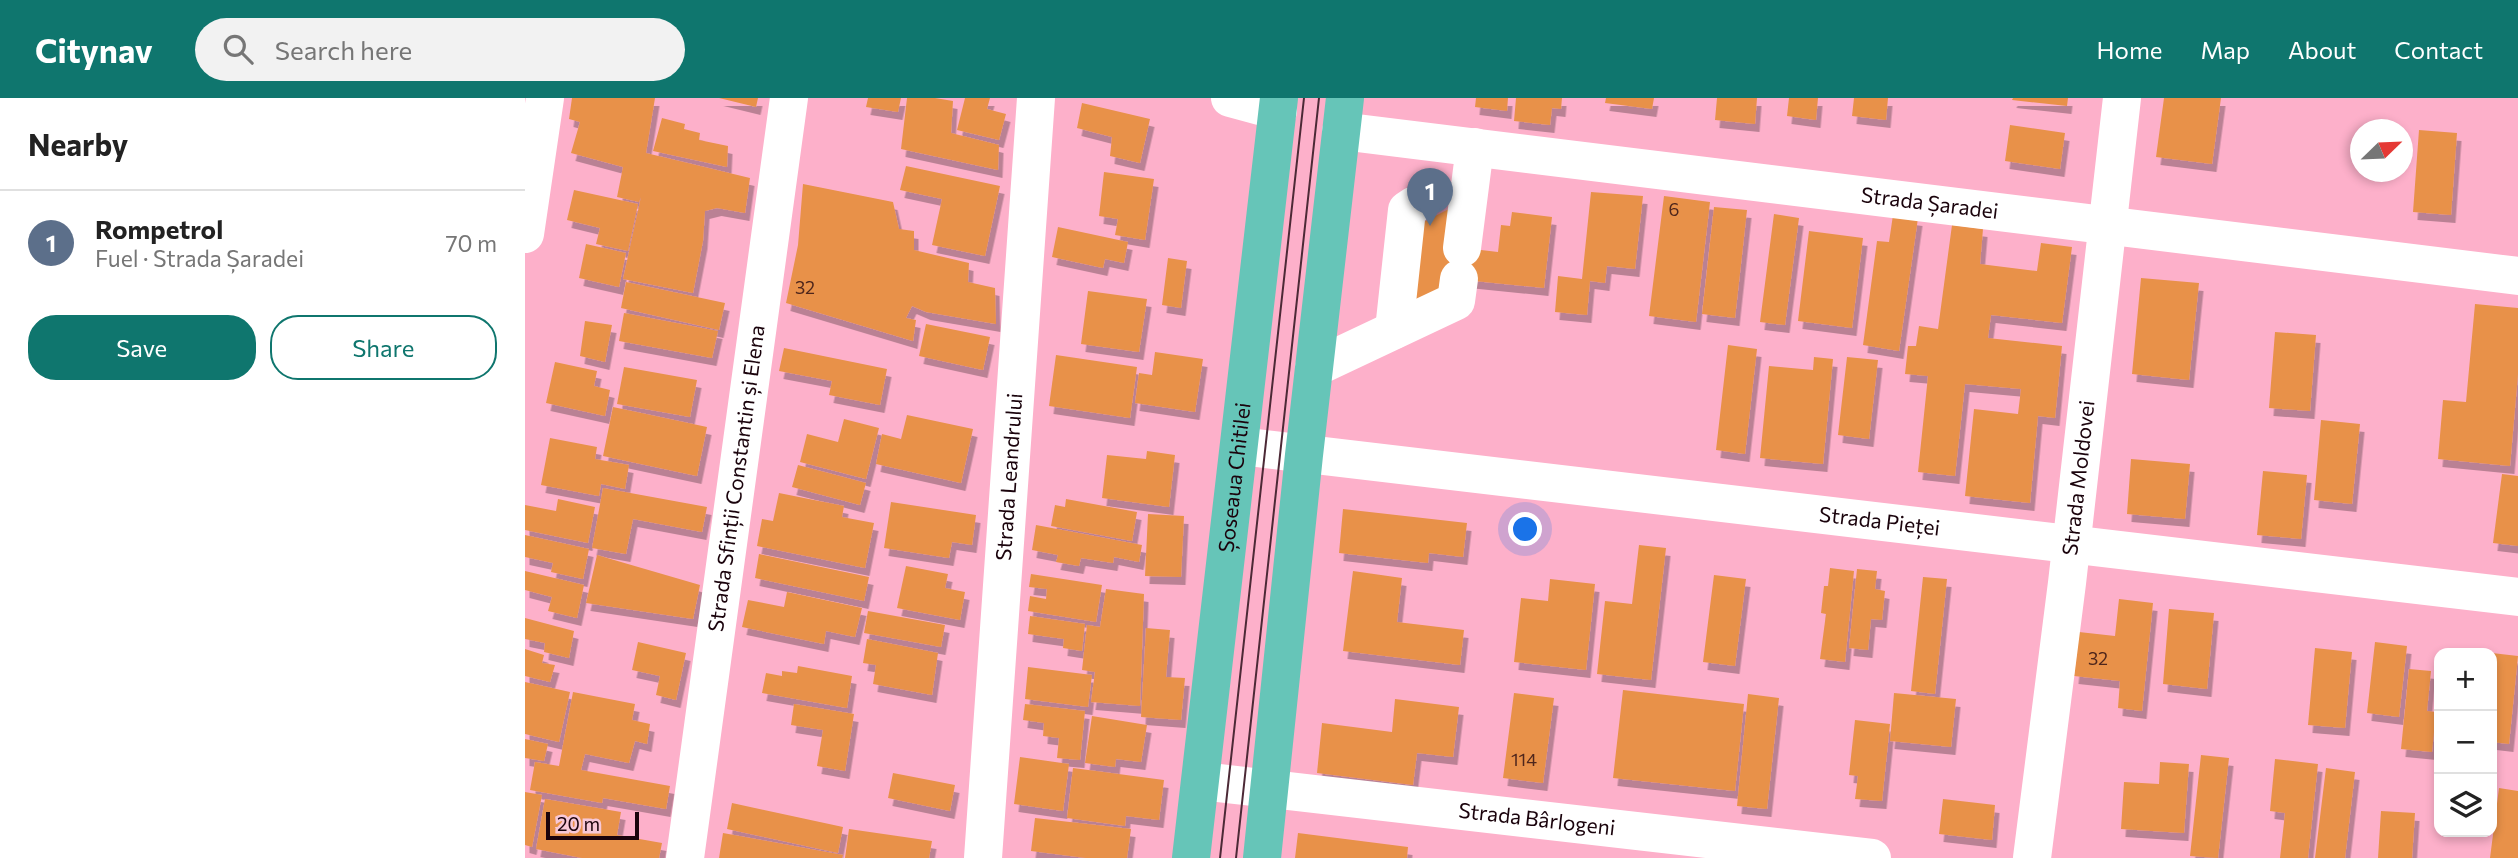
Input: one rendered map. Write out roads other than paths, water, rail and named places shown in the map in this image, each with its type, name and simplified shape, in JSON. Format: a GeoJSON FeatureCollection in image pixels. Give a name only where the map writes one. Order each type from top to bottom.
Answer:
{"type":"FeatureCollection","features":[{"type":"Feature","properties":{"kind":"main road","name":"Șoseaua Chitilei"},"geometry":{"type":"LineString","coordinates":[[1191,858],[1279,104]]}},
{"type":"Feature","properties":{"kind":"main road"},"geometry":{"type":"LineString","coordinates":[[1262,858],[1343,115]]}},
{"type":"Feature","properties":{"kind":"street"},"geometry":{"type":"LineString","coordinates":[[525,234],[545,98]]}},
{"type":"Feature","properties":{"kind":"street","name":"Strada Sfinții Constantin și Elena"},"geometry":{"type":"LineString","coordinates":[[685,858],[789,98]]}},
{"type":"Feature","properties":{"kind":"street","name":"Strada Leandrului"},"geometry":{"type":"LineString","coordinates":[[983,858],[1036,98]]}},
{"type":"Feature","properties":{"kind":"street"},"geometry":{"type":"LineString","coordinates":[[1230,98],[1279,104]]}},
{"type":"Feature","properties":{"kind":"street","name":"Strada Moldovei"},"geometry":{"type":"LineString","coordinates":[[2032,858],[2122,98]]}},
{"type":"Feature","properties":{"kind":"street","name":"Strada Șaradei"},"geometry":{"type":"LineString","coordinates":[[1343,115],[1465,170],[2107,225],[2518,276]]}},
{"type":"Feature","properties":{"kind":"street"},"geometry":{"type":"LineString","coordinates":[[1314,368],[1394,330],[1459,276],[1465,170]]}},
{"type":"Feature","properties":{"kind":"street"},"geometry":{"type":"LineString","coordinates":[[1394,330],[1407,210],[1413,206]]}},
{"type":"Feature","properties":{"kind":"street","name":"Strada Pieței"},"geometry":{"type":"LineString","coordinates":[[1240,446],[2518,597]]}},
{"type":"Feature","properties":{"kind":"street","name":"Strada Bârlogeni"},"geometry":{"type":"LineString","coordinates":[[1201,782],[1872,858]]}},
{"type":"Feature","properties":{"kind":"tunnel"},"geometry":{"type":"LineString","coordinates":[[1413,206],[1448,188]]}},
{"type":"Feature","properties":{"kind":"tram line"},"geometry":{"type":"LineString","coordinates":[[1220,858],[1304,98]]}},
{"type":"Feature","properties":{"kind":"tram line"},"geometry":{"type":"LineString","coordinates":[[1236,858],[1319,98]]}},
{"type":"Feature","properties":{"kind":"place","name":"Rompetrol"},"geometry":{"type":"Point","coordinates":[1430,226]}}]}
